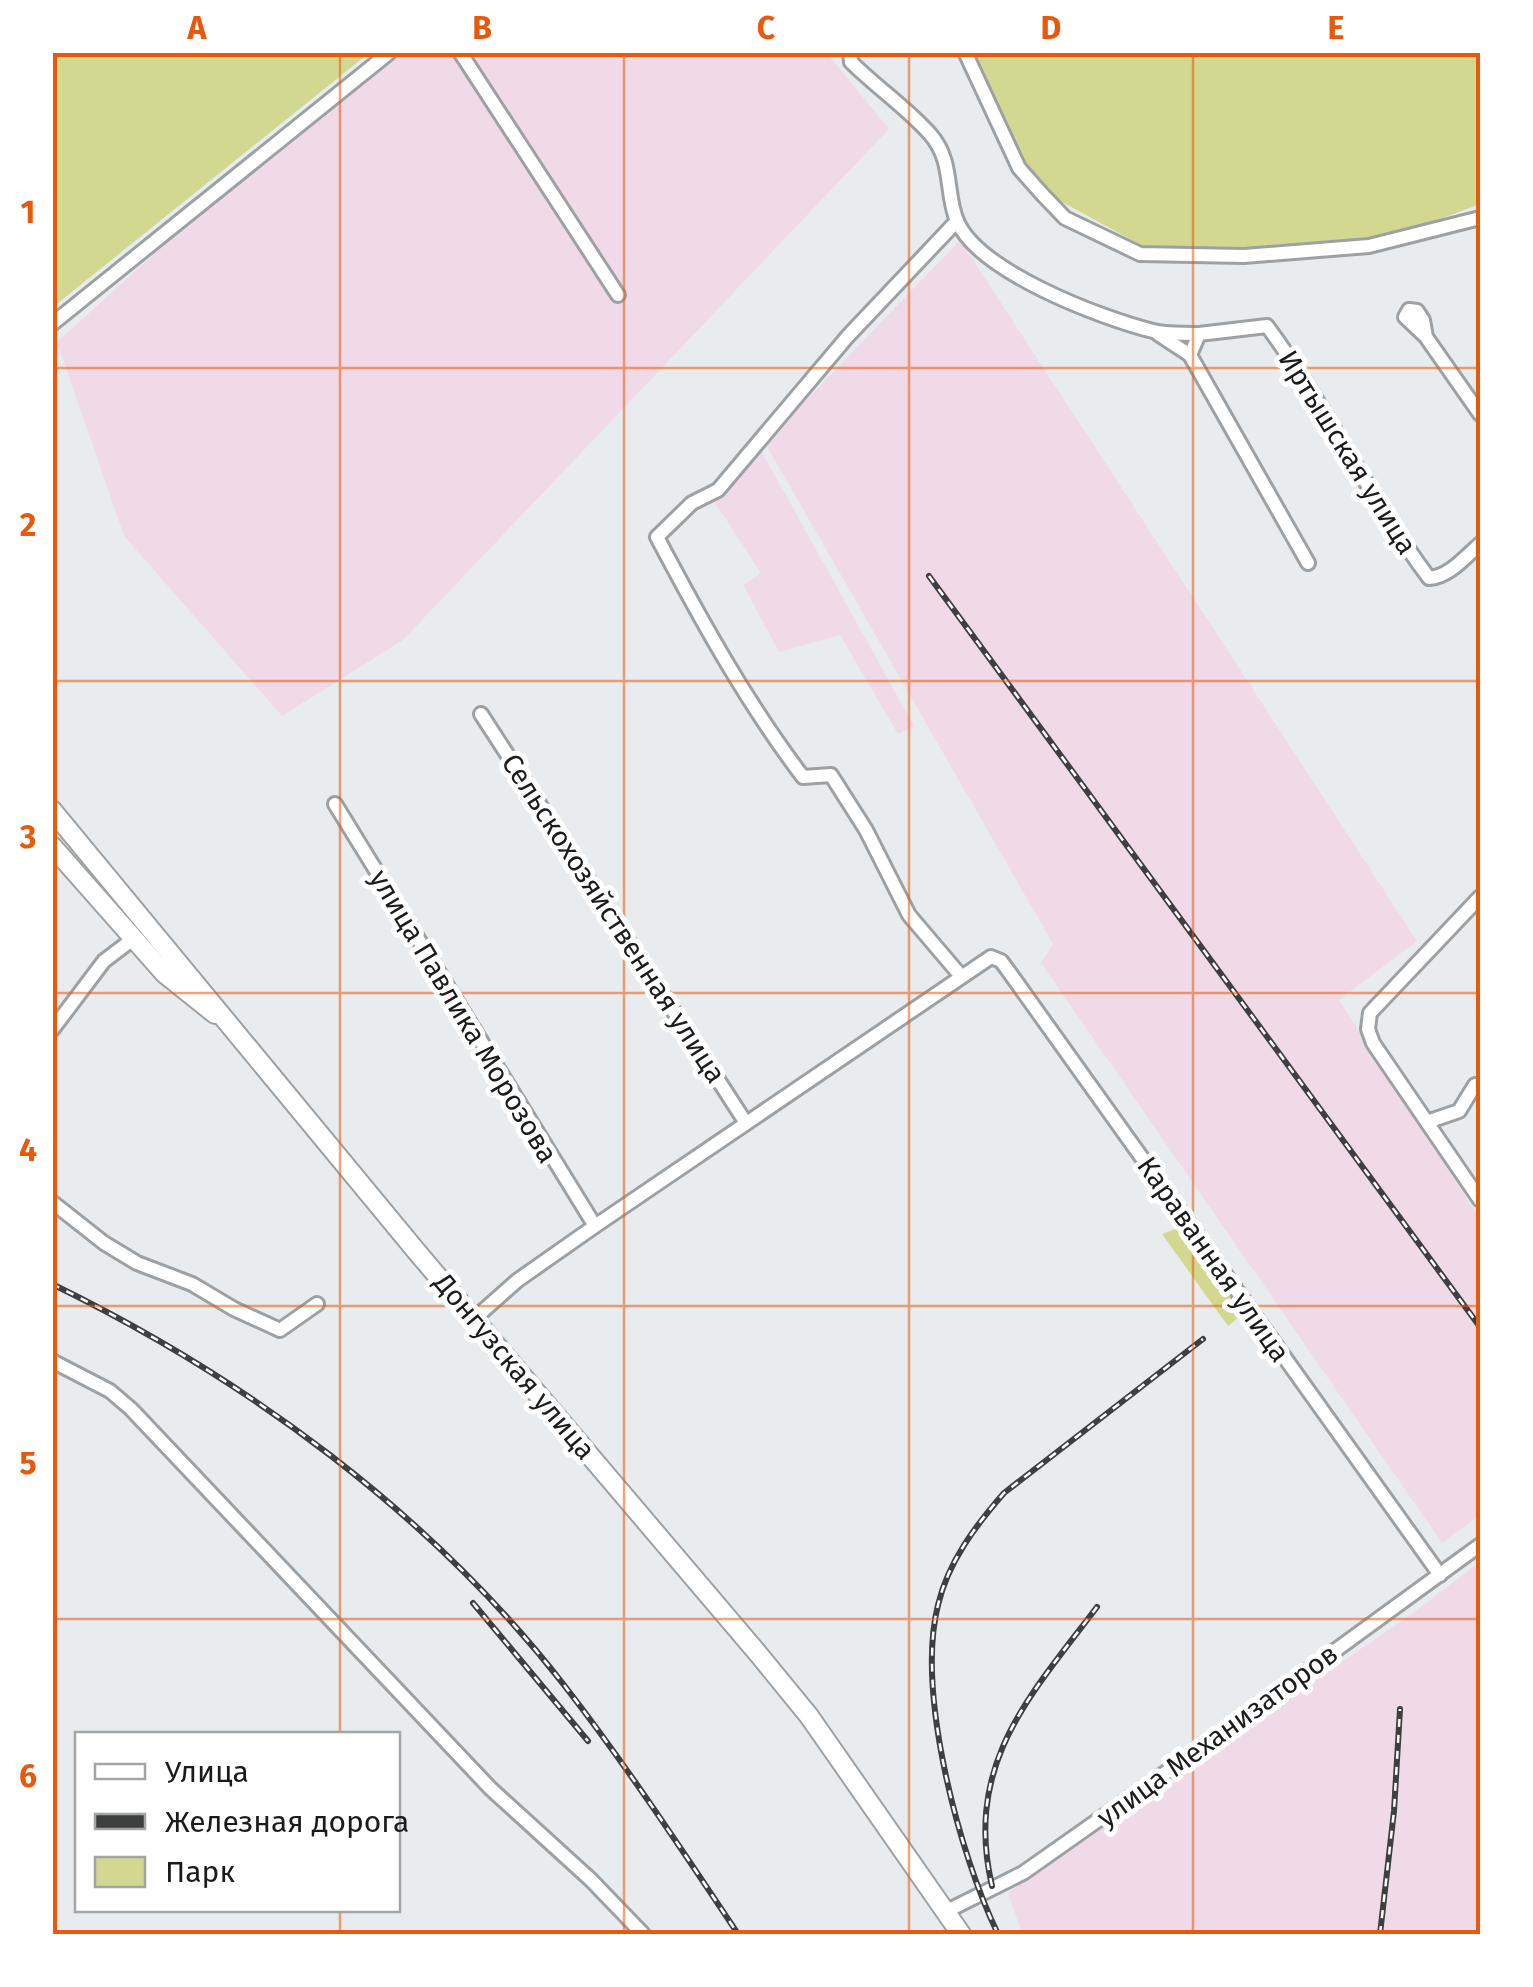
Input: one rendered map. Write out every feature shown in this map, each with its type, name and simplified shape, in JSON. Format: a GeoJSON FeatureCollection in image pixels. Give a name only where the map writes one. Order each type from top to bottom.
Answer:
{"type":"FeatureCollection","features":[{"type":"Feature","properties":{"kind":"highway","name":"Донгузская улица"},"geometry":{"type":"LineString","coordinates":[[52,810],[809,1716],[961,1934]]}},
{"type":"Feature","properties":{"kind":"highway"},"geometry":{"type":"LineString","coordinates":[[52,846],[194,1000],[230,1024]]}},
{"type":"Feature","properties":{"kind":"street"},"geometry":{"type":"LineString","coordinates":[[52,324],[390,52]]}},
{"type":"Feature","properties":{"kind":"street"},"geometry":{"type":"LineString","coordinates":[[460,52],[618,295]]}},
{"type":"Feature","properties":{"kind":"street"},"geometry":{"type":"LineString","coordinates":[[850,52],[851,62],[932,136],[948,170],[957,221],[982,252],[999,267],[1076,304],[1156,332],[1190,355],[1308,563]]}},
{"type":"Feature","properties":{"kind":"street"},"geometry":{"type":"LineString","coordinates":[[965,52],[1019,168],[1065,218],[1140,254],[1244,256],[1369,246],[1480,218]]}},
{"type":"Feature","properties":{"kind":"street"},"geometry":{"type":"LineString","coordinates":[[475,1318],[518,1280],[960,976],[909,916],[866,830],[831,775],[802,777],[768,731],[714,644],[657,537],[692,503],[718,490],[848,336],[957,221]]}},
{"type":"Feature","properties":{"kind":"street","name":"Иртышская улица"},"geometry":{"type":"LineString","coordinates":[[1198,334],[1267,326],[1299,370],[1406,548],[1429,578],[1448,572],[1480,544]]}},
{"type":"Feature","properties":{"kind":"street"},"geometry":{"type":"LineString","coordinates":[[1156,332],[1198,334],[1190,355]]}},
{"type":"Feature","properties":{"kind":"street"},"geometry":{"type":"LineString","coordinates":[[1426,338],[1480,414]]}},
{"type":"Feature","properties":{"kind":"street","name":"Сельскохозяйственная улица"},"geometry":{"type":"LineString","coordinates":[[481,714],[746,1123]]}},
{"type":"Feature","properties":{"kind":"street","name":"улица Павлика Морозова"},"geometry":{"type":"LineString","coordinates":[[334,804],[595,1226]]}},
{"type":"Feature","properties":{"kind":"street"},"geometry":{"type":"LineString","coordinates":[[1480,897],[1370,1013],[1368,1029],[1373,1043],[1480,1200]]}},
{"type":"Feature","properties":{"kind":"street"},"geometry":{"type":"LineString","coordinates":[[52,1030],[104,961],[133,938]]}},
{"type":"Feature","properties":{"kind":"street","name":"Караванная улица"},"geometry":{"type":"LineString","coordinates":[[960,976],[991,957],[1002,961],[1440,1575]]}},
{"type":"Feature","properties":{"kind":"street"},"geometry":{"type":"LineString","coordinates":[[1427,1122],[1459,1111],[1475,1085]]}},
{"type":"Feature","properties":{"kind":"street"},"geometry":{"type":"LineString","coordinates":[[52,1202],[137,1263],[192,1284],[280,1330],[317,1304]]}},
{"type":"Feature","properties":{"kind":"street"},"geometry":{"type":"LineString","coordinates":[[52,1360],[110,1391],[132,1409],[189,1474],[491,1789],[643,1934]]}},
{"type":"Feature","properties":{"kind":"street","name":"улица Механизаторов"},"geometry":{"type":"LineString","coordinates":[[946,1912],[1022,1873],[1480,1545]]}},
{"type":"Feature","properties":{"kind":"shaded area"},"geometry":{"type":"Polygon","coordinates":[[[376,53],[827,53],[889,129],[403,640],[282,716],[124,536],[57,342],[376,53]]]}},
{"type":"Feature","properties":{"kind":"shaded area"},"geometry":{"type":"Polygon","coordinates":[[[960,240],[1417,941],[1339,1000],[1480,1219],[1480,1515],[1442,1543],[1041,963],[1053,944],[765,443],[960,240]]]}},
{"type":"Feature","properties":{"kind":"shaded area"},"geometry":{"type":"Polygon","coordinates":[[[758,445],[914,726],[898,734],[840,635],[779,652],[743,585],[761,573],[714,501],[758,445]]]}},
{"type":"Feature","properties":{"kind":"shaded area"},"geometry":{"type":"Polygon","coordinates":[[[1480,1562],[1480,1934],[1022,1934],[1008,1893],[1410,1615],[1480,1562]]]}},
{"type":"Feature","properties":{"kind":"green space"},"geometry":{"type":"Polygon","coordinates":[[[53,52],[369,52],[369,53],[53,307],[53,52]]]}},
{"type":"Feature","properties":{"kind":"green space"},"geometry":{"type":"Polygon","coordinates":[[[968,53],[1480,53],[1480,204],[1369,246],[1157,254],[1035,187],[968,53]]]}},
{"type":"Feature","properties":{"kind":"green space"},"geometry":{"type":"Polygon","coordinates":[[[1181,1227],[1243,1314],[1228,1326],[1162,1234],[1181,1227]]]}},
{"type":"Feature","properties":{"kind":"railway"},"geometry":{"type":"LineString","coordinates":[[929,576],[1480,1327]]}},
{"type":"Feature","properties":{"kind":"railway"},"geometry":{"type":"LineString","coordinates":[[52,1284],[125,1321],[265,1408],[395,1508],[455,1564],[564,1685],[632,1777],[738,1934]]}},
{"type":"Feature","properties":{"kind":"railway"},"geometry":{"type":"LineString","coordinates":[[998,1934],[956,1818],[937,1726],[933,1641],[943,1589],[964,1545],[1004,1493],[1203,1339]]}},
{"type":"Feature","properties":{"kind":"railway"},"geometry":{"type":"LineString","coordinates":[[473,1603],[588,1741]]}},
{"type":"Feature","properties":{"kind":"railway"},"geometry":{"type":"LineString","coordinates":[[992,1886],[986,1843],[987,1804],[995,1768],[1027,1703],[1097,1607]]}},
{"type":"Feature","properties":{"kind":"railway"},"geometry":{"type":"LineString","coordinates":[[1380,1934],[1394,1811],[1400,1709]]}}]}
